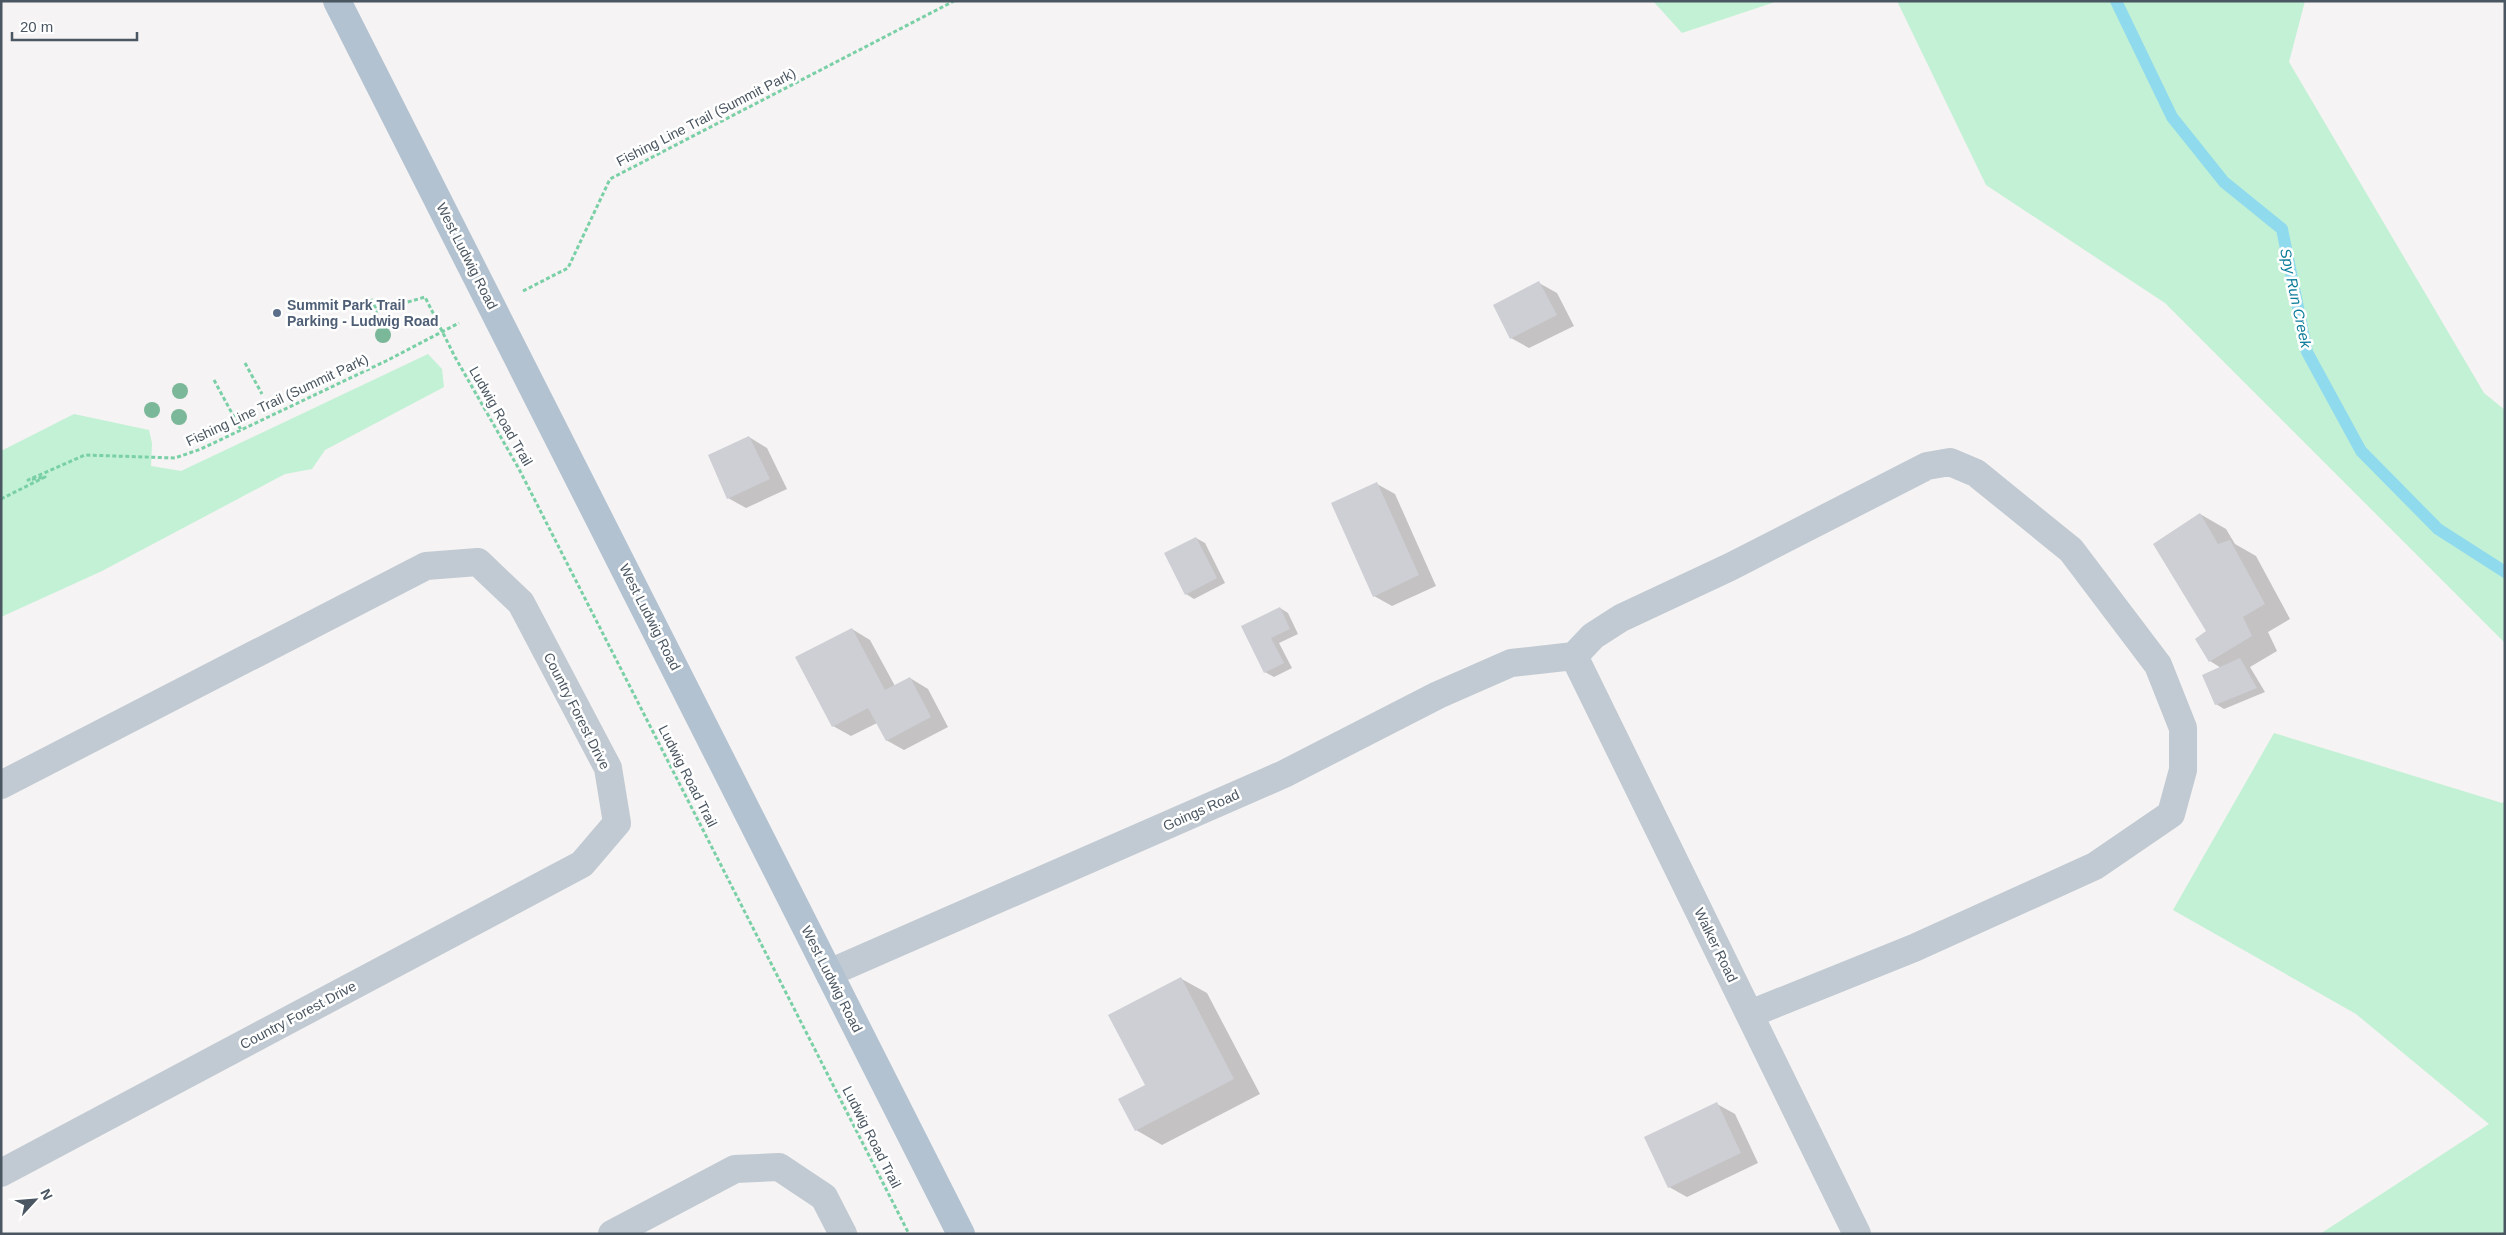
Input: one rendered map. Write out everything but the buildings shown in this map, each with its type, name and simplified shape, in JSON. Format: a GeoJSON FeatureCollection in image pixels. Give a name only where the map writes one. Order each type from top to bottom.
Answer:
{"type":"FeatureCollection","features":[{"type":"Feature","properties":{"kind":"main road","name":"West Ludwig Road"},"geometry":{"type":"LineString","coordinates":[[337,1],[961,1234]]}},
{"type":"Feature","properties":{"kind":"street"},"geometry":{"type":"LineString","coordinates":[[1574,656],[1593,636],[1621,618],[1730,567],[1927,466],[1950,462],[1976,473],[2071,550],[2158,665],[2183,728],[2183,770],[2171,814],[2094,866],[1914,948],[1750,1014]]}},
{"type":"Feature","properties":{"kind":"street","name":"Country Forest Drive"},"geometry":{"type":"LineString","coordinates":[[1,785],[426,566],[478,562],[521,603],[526,611],[608,768],[617,823],[582,864],[1,1173]]}},
{"type":"Feature","properties":{"kind":"street","name":"Goings Road"},"geometry":{"type":"LineString","coordinates":[[829,973],[1284,774],[1438,695],[1511,663],[1574,656]]}},
{"type":"Feature","properties":{"kind":"street","name":"Walker Road"},"geometry":{"type":"LineString","coordinates":[[1574,656],[1857,1234]]}},
{"type":"Feature","properties":{"kind":"street"},"geometry":{"type":"LineString","coordinates":[[612,1234],[735,1169],[779,1168],[824,1197],[843,1234]]}},
{"type":"Feature","properties":{"kind":"path","name":"Fishing Line Trail (Summit Park)"},"geometry":{"type":"LineString","coordinates":[[522,292],[568,268],[610,179],[954,1]]}},
{"type":"Feature","properties":{"kind":"path","name":"Ludwig Road Trail"},"geometry":{"type":"LineString","coordinates":[[371,299],[377,311],[425,297],[519,469],[909,1234]]}},
{"type":"Feature","properties":{"kind":"path","name":"Fishing Line Trail (Summit Park)"},"geometry":{"type":"LineString","coordinates":[[1,499],[45,477],[28,480],[85,455],[175,458],[202,449],[386,361],[464,320]]}},
{"type":"Feature","properties":{"kind":"path"},"geometry":{"type":"LineString","coordinates":[[245,363],[262,394]]}},
{"type":"Feature","properties":{"kind":"path"},"geometry":{"type":"LineString","coordinates":[[214,380],[241,430]]}},
{"type":"Feature","properties":{"kind":"green space"},"geometry":{"type":"Polygon","coordinates":[[[1653,1],[1778,1],[1682,33],[1653,1]]]}},
{"type":"Feature","properties":{"kind":"green space"},"geometry":{"type":"Polygon","coordinates":[[[1897,1],[2305,1],[2289,62],[2484,393],[2505,410],[2505,643],[2165,303],[1986,185],[1897,1]]]}},
{"type":"Feature","properties":{"kind":"green space"},"geometry":{"type":"Polygon","coordinates":[[[428,354],[442,369],[444,387],[325,450],[312,469],[285,474],[102,571],[1,617],[1,451],[74,414],[149,430],[152,443],[151,466],[181,471],[428,354]]]}},
{"type":"Feature","properties":{"kind":"green space"},"geometry":{"type":"Polygon","coordinates":[[[2274,733],[2502,803],[2505,801],[2505,1234],[2320,1234],[2489,1124],[2356,1014],[2173,910],[2274,733]]]}},
{"type":"Feature","properties":{"kind":"waterway","name":"Spy Run Creek"},"geometry":{"type":"LineString","coordinates":[[2116,1],[2172,117],[2224,182],[2282,229],[2307,352],[2361,451],[2438,529],[2505,572]]}},
{"type":"Feature","properties":{"kind":"place","name":"Summit Park Trail Parking - Ludwig Road"},"geometry":{"type":"Point","coordinates":[277,313]}}]}
